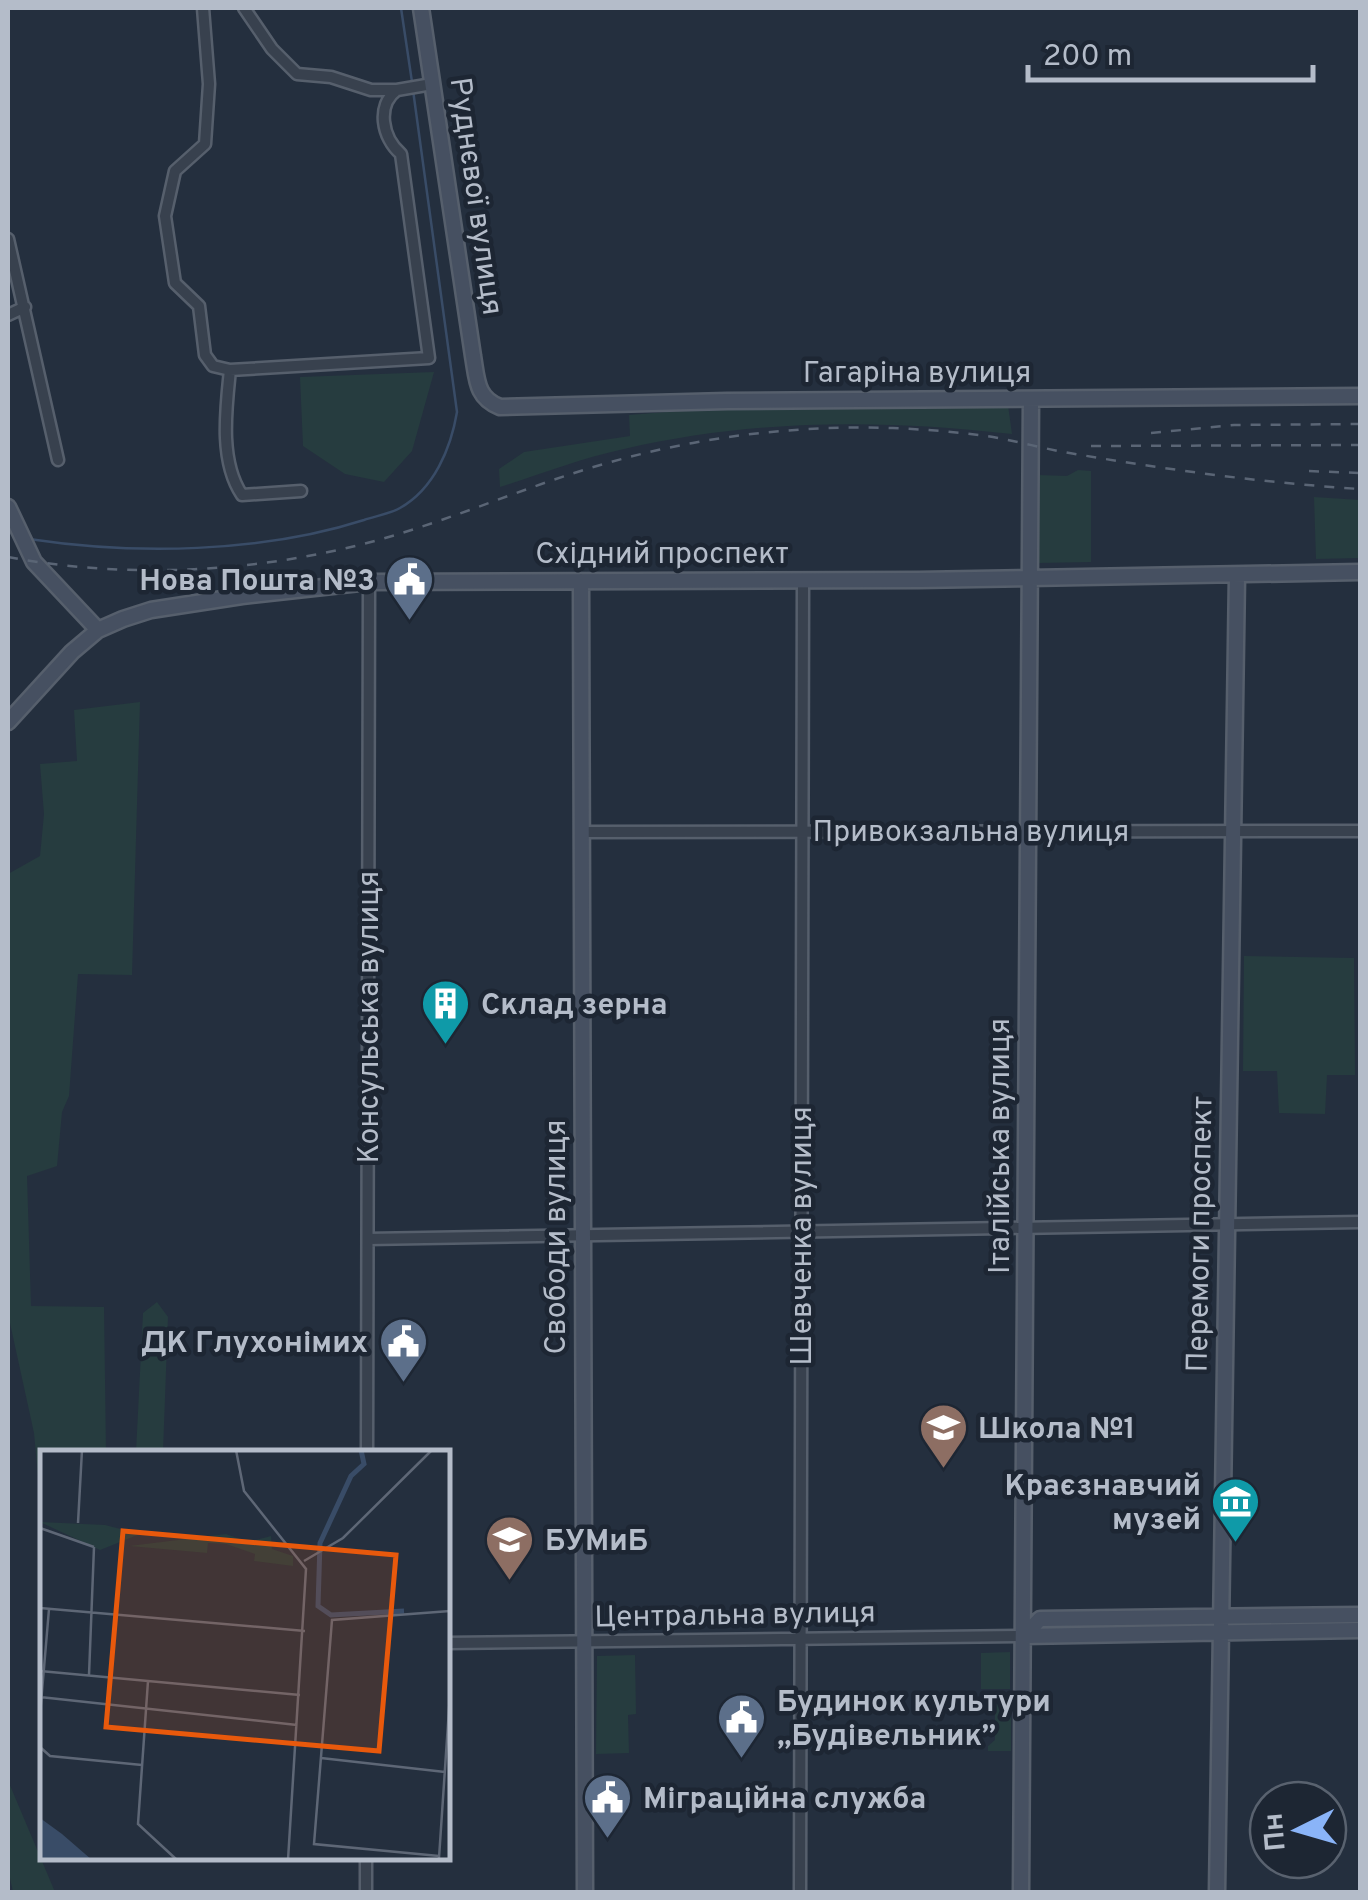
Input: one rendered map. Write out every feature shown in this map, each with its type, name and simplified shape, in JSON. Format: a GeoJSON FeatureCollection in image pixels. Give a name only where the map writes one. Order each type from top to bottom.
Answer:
{"type":"FeatureCollection","features":[{"type":"Feature","properties":{"kind":"main road","name":"Руднєвої вулиця"},"geometry":{"type":"LineString","coordinates":[[421,8],[479,392]]}},
{"type":"Feature","properties":{"kind":"main road","name":"Гагаріна вулиця"},"geometry":{"type":"LineString","coordinates":[[479,392],[488,403],[500,408],[727,400],[1360,396]]}},
{"type":"Feature","properties":{"kind":"main road","name":"Італійська вулиця"},"geometry":{"type":"LineString","coordinates":[[1021,1892],[1032,400]]}},
{"type":"Feature","properties":{"kind":"main road"},"geometry":{"type":"LineString","coordinates":[[8,508],[31,556],[98,630]]}},
{"type":"Feature","properties":{"kind":"main road","name":"Східний проспект"},"geometry":{"type":"LineString","coordinates":[[8,722],[72,652],[98,630],[150,610],[295,589],[370,582],[1360,572]]}},
{"type":"Feature","properties":{"kind":"main road","name":"Перемоги проспект"},"geometry":{"type":"LineString","coordinates":[[1217,1892],[1237,576]]}},
{"type":"Feature","properties":{"kind":"main road","name":"Свободи вулиця"},"geometry":{"type":"LineString","coordinates":[[580,580],[585,1892]]}},
{"type":"Feature","properties":{"kind":"main road","name":"Центральна вулиця"},"geometry":{"type":"LineString","coordinates":[[1220,1624],[1360,1615]]}},
{"type":"Feature","properties":{"kind":"main road","name":"Центральна вулиця"},"geometry":{"type":"LineString","coordinates":[[1024,1636],[1040,1619],[1360,1630]]}},
{"type":"Feature","properties":{"kind":"street"},"geometry":{"type":"LineString","coordinates":[[203,8],[210,84],[205,144],[175,171],[165,216],[174,283],[199,306],[205,355],[213,366],[230,370],[429,358],[401,154],[391,145],[383,106],[398,90]]}},
{"type":"Feature","properties":{"kind":"street"},"geometry":{"type":"LineString","coordinates":[[244,8],[272,48],[297,74],[331,77],[371,90],[432,84]]}},
{"type":"Feature","properties":{"kind":"street"},"geometry":{"type":"LineString","coordinates":[[8,240],[58,460]]}},
{"type":"Feature","properties":{"kind":"street"},"geometry":{"type":"LineString","coordinates":[[8,316],[24,307]]}},
{"type":"Feature","properties":{"kind":"street"},"geometry":{"type":"LineString","coordinates":[[230,370],[226,414],[231,479],[242,495],[301,491]]}},
{"type":"Feature","properties":{"kind":"street","name":"Шевченка вулиця"},"geometry":{"type":"LineString","coordinates":[[800,1892],[803,580]]}},
{"type":"Feature","properties":{"kind":"street","name":"Консульська вулиця"},"geometry":{"type":"LineString","coordinates":[[367,1450],[370,582]]}},
{"type":"Feature","properties":{"kind":"street","name":"Привокзальна вулиця"},"geometry":{"type":"LineString","coordinates":[[581,832],[1360,831]]}},
{"type":"Feature","properties":{"kind":"street"},"geometry":{"type":"LineString","coordinates":[[368,1239],[1360,1222]]}},
{"type":"Feature","properties":{"kind":"street","name":"Центральна вулиця"},"geometry":{"type":"LineString","coordinates":[[450,1644],[1024,1636]]}},
{"type":"Feature","properties":{"kind":"street"},"geometry":{"type":"LineString","coordinates":[[366,1860],[366,1892]]}},
{"type":"Feature","properties":{"kind":"green space"},"geometry":{"type":"Polygon","coordinates":[[[434,372],[412,451],[384,482],[345,474],[303,446],[300,377],[434,372]]]}},
{"type":"Feature","properties":{"kind":"green space"},"geometry":{"type":"Polygon","coordinates":[[[1008,405],[1012,434],[866,424],[769,427],[672,439],[608,453],[500,487],[499,469],[524,452],[630,436],[629,415],[727,407],[1008,405]]]}},
{"type":"Feature","properties":{"kind":"green space"},"geometry":{"type":"Polygon","coordinates":[[[1078,470],[1091,471],[1091,562],[1037,563],[1037,475],[1067,476],[1078,470]]]}},
{"type":"Feature","properties":{"kind":"green space"},"geometry":{"type":"Polygon","coordinates":[[[1314,497],[1360,500],[1360,558],[1316,559],[1314,497]]]}},
{"type":"Feature","properties":{"kind":"green space"},"geometry":{"type":"Polygon","coordinates":[[[140,702],[132,975],[78,974],[69,1096],[62,1112],[57,1166],[27,1176],[31,1306],[104,1307],[106,1450],[40,1450],[40,1498],[34,1433],[8,1314],[8,874],[40,856],[44,814],[40,764],[77,761],[74,710],[140,702]]]}},
{"type":"Feature","properties":{"kind":"green space"},"geometry":{"type":"Polygon","coordinates":[[[1244,956],[1354,958],[1355,1075],[1327,1075],[1325,1114],[1279,1113],[1277,1071],[1243,1071],[1244,956]]]}},
{"type":"Feature","properties":{"kind":"green space"},"geometry":{"type":"Polygon","coordinates":[[[157,1302],[168,1317],[163,1450],[136,1450],[143,1313],[157,1302]]]}},
{"type":"Feature","properties":{"kind":"green space"},"geometry":{"type":"Polygon","coordinates":[[[1010,1652],[1010,1689],[981,1689],[981,1653],[1010,1652]]]}},
{"type":"Feature","properties":{"kind":"green space"},"geometry":{"type":"Polygon","coordinates":[[[635,1655],[636,1714],[628,1715],[629,1753],[596,1754],[597,1656],[635,1655]]]}},
{"type":"Feature","properties":{"kind":"green space"},"geometry":{"type":"Polygon","coordinates":[[[1011,1703],[1011,1751],[988,1751],[995,1740],[995,1704],[1011,1703]]]}},
{"type":"Feature","properties":{"kind":"green space"},"geometry":{"type":"Polygon","coordinates":[[[9,1783],[55,1892],[13,1892],[8,1869],[9,1783]]]}},
{"type":"Feature","properties":{"kind":"waterway"},"geometry":{"type":"LineString","coordinates":[[401,8],[412,82]]}},
{"type":"Feature","properties":{"kind":"waterway"},"geometry":{"type":"LineString","coordinates":[[29,539],[154,549],[241,545],[324,531],[387,513],[422,490],[445,453],[457,412],[413,90]]}},
{"type":"Feature","properties":{"kind":"railway"},"geometry":{"type":"LineString","coordinates":[[1151,433],[1234,425],[1360,424]]}},
{"type":"Feature","properties":{"kind":"railway"},"geometry":{"type":"LineString","coordinates":[[8,557],[143,570],[279,561],[393,536],[621,459],[701,441],[806,429],[955,432],[1182,471],[1360,489]]}},
{"type":"Feature","properties":{"kind":"railway"},"geometry":{"type":"LineString","coordinates":[[1091,446],[1360,445]]}},
{"type":"Feature","properties":{"kind":"railway"},"geometry":{"type":"LineString","coordinates":[[1309,471],[1360,473]]}},
{"type":"Feature","properties":{"kind":"place","name":"Нова Пошта №3"},"geometry":{"type":"Point","coordinates":[410,622]}},
{"type":"Feature","properties":{"kind":"place","name":"Склад зерна"},"geometry":{"type":"Point","coordinates":[446,1046]}},
{"type":"Feature","properties":{"kind":"place","name":"ДК Глухонімих"},"geometry":{"type":"Point","coordinates":[403,1384]}},
{"type":"Feature","properties":{"kind":"place","name":"Школа №1"},"geometry":{"type":"Point","coordinates":[943,1470]}},
{"type":"Feature","properties":{"kind":"place","name":"Краєзнавчий музей"},"geometry":{"type":"Point","coordinates":[1236,1544]}},
{"type":"Feature","properties":{"kind":"place","name":"БУМиБ"},"geometry":{"type":"Point","coordinates":[510,1582]}},
{"type":"Feature","properties":{"kind":"place","name":"Будинок культури „Будівельник”"},"geometry":{"type":"Point","coordinates":[742,1760]}},
{"type":"Feature","properties":{"kind":"place","name":"Міграційна служба"},"geometry":{"type":"Point","coordinates":[608,1840]}}]}
